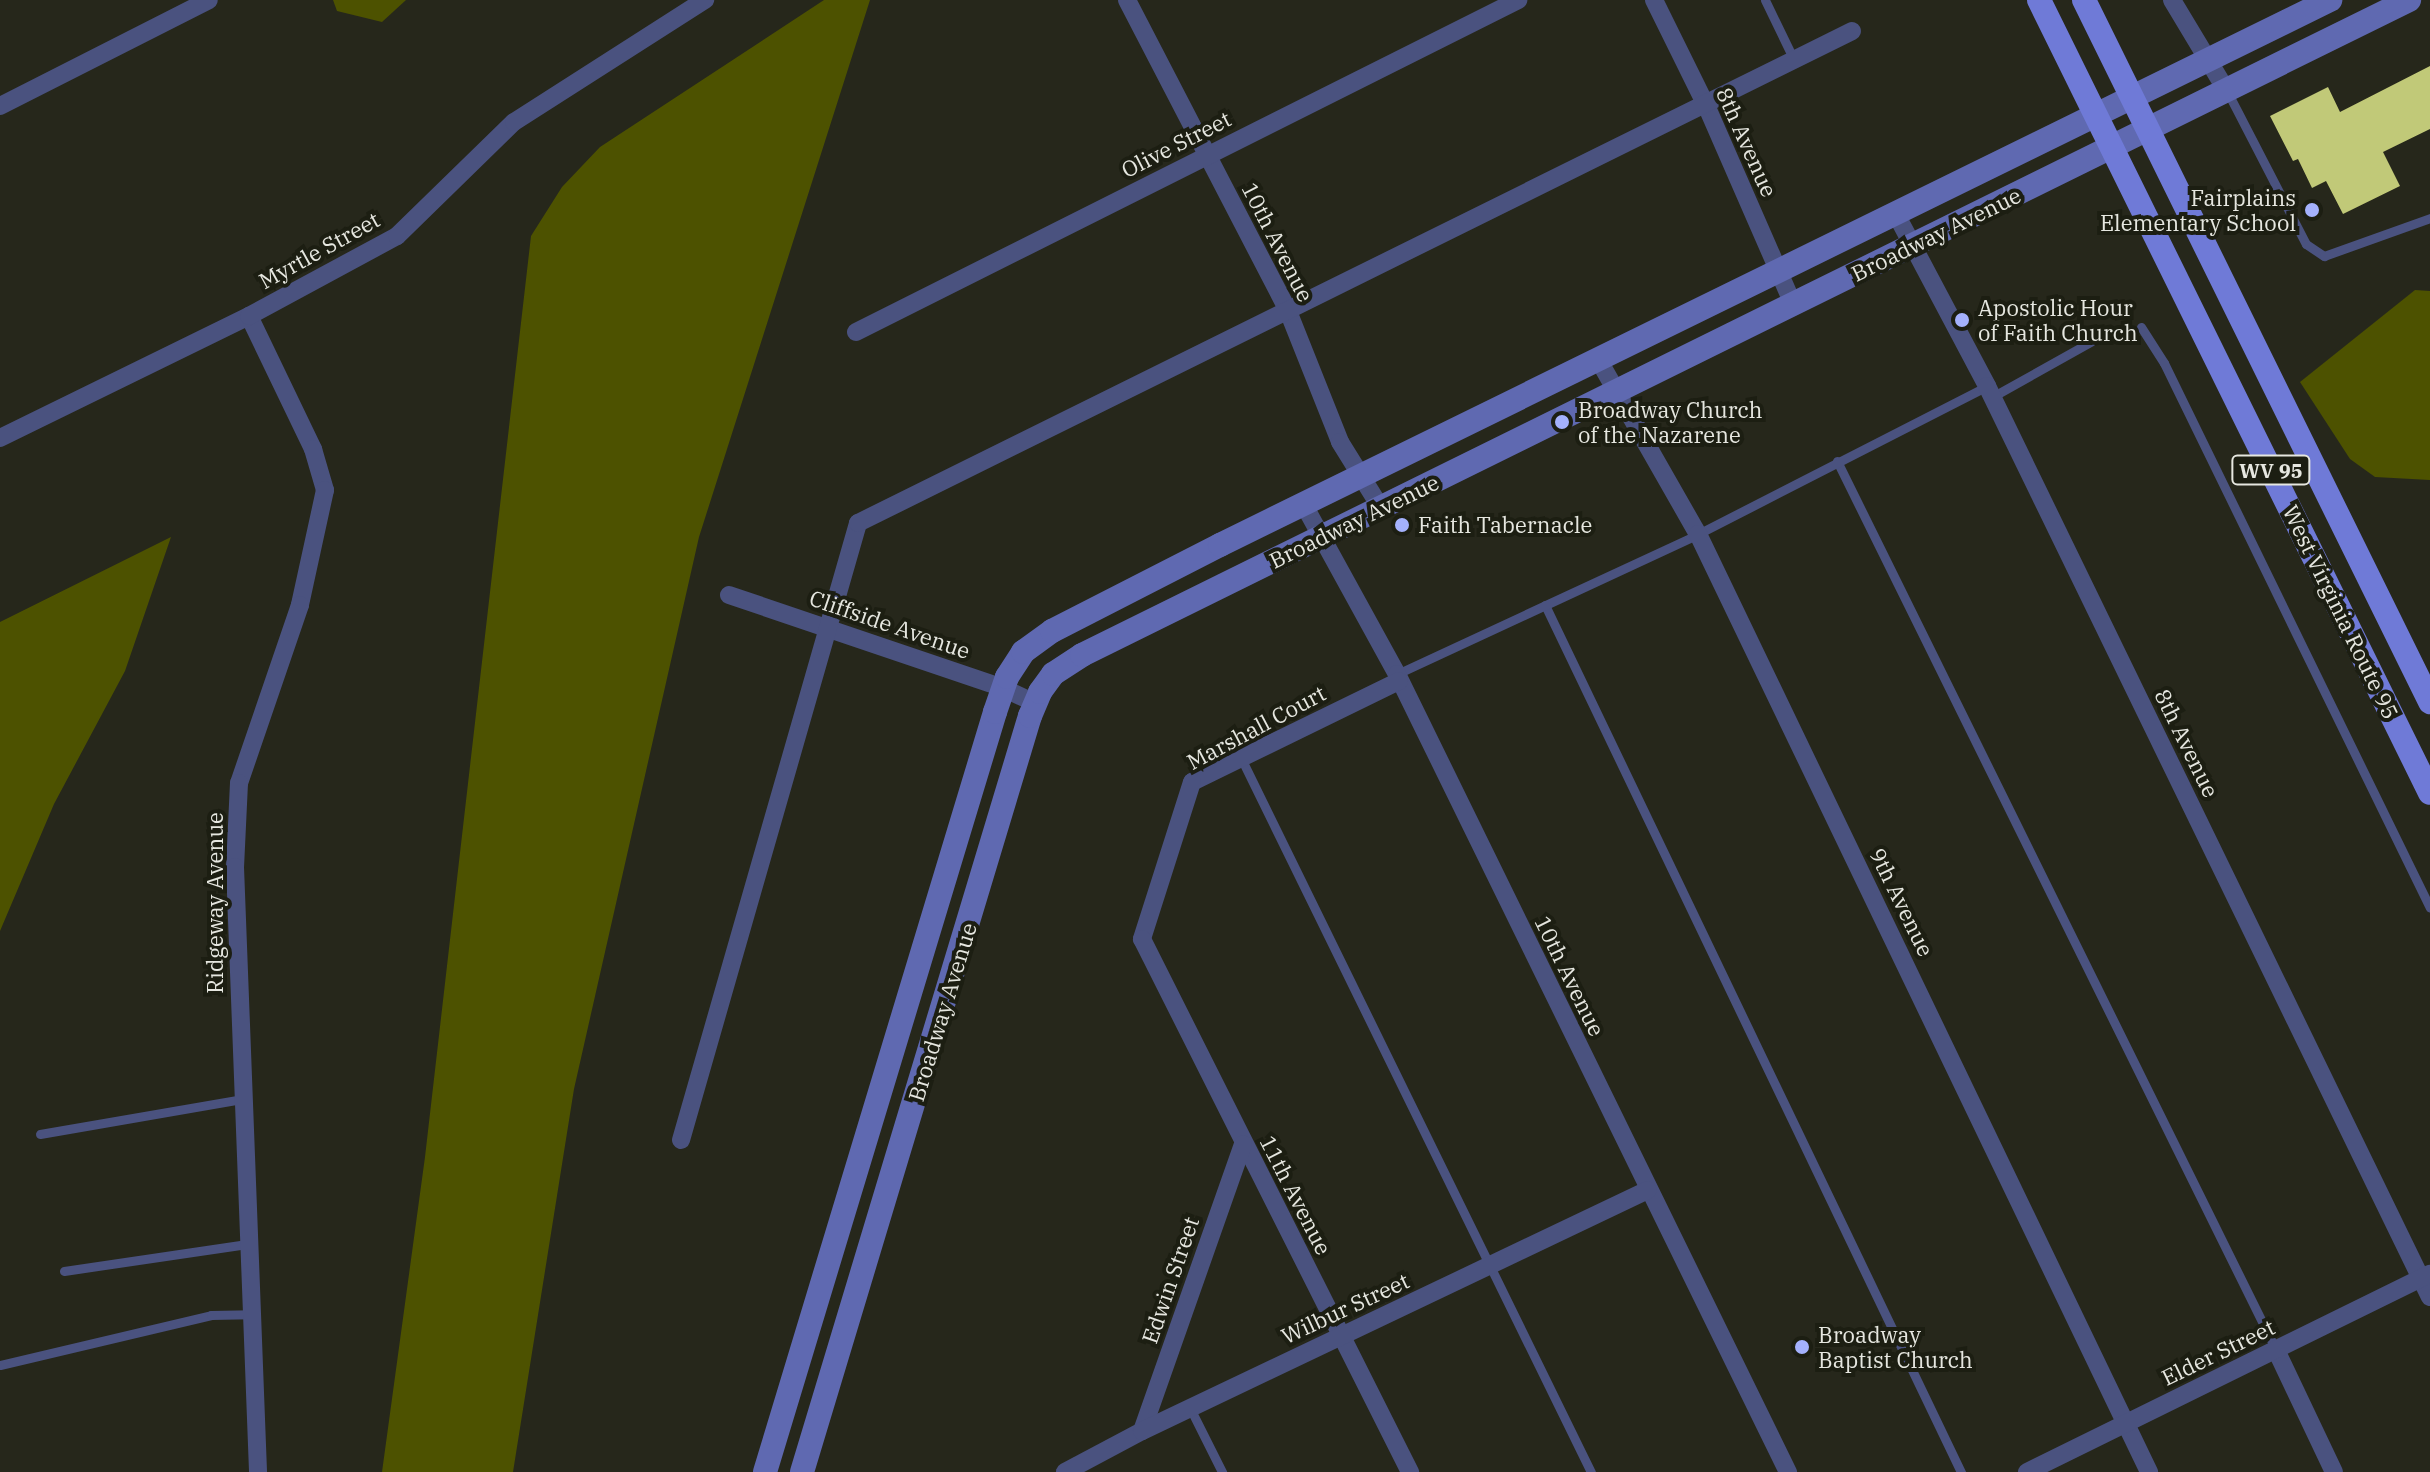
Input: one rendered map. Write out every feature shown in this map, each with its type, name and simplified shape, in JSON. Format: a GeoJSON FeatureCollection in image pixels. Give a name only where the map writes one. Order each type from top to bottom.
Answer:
{"type":"FeatureCollection","features":[{"type":"Feature","properties":{"kind":"main road","name":"West Virginia Route 95"},"geometry":{"type":"LineString","coordinates":[[2039,0],[2430,793]]}},
{"type":"Feature","properties":{"kind":"main road","name":"West Virginia Route 95"},"geometry":{"type":"LineString","coordinates":[[2084,0],[2430,702]]}},
{"type":"Feature","properties":{"kind":"main road","name":"Broadway Avenue"},"geometry":{"type":"LineString","coordinates":[[765,1472],[1003,688],[1023,652],[1052,631],[1304,505],[2330,0]]}},
{"type":"Feature","properties":{"kind":"main road","name":"Broadway Avenue"},"geometry":{"type":"LineString","coordinates":[[802,1472],[1035,703],[1053,674],[1082,655],[2409,0]]}},
{"type":"Feature","properties":{"kind":"street"},"geometry":{"type":"LineString","coordinates":[[0,106],[209,0]]}},
{"type":"Feature","properties":{"kind":"street","name":"Myrtle Street"},"geometry":{"type":"LineString","coordinates":[[0,438],[249,316],[397,236],[514,122],[705,0]]}},
{"type":"Feature","properties":{"kind":"street","name":"Olive Street"},"geometry":{"type":"LineString","coordinates":[[856,332],[1518,0]]}},
{"type":"Feature","properties":{"kind":"street","name":"8th Avenue"},"geometry":{"type":"LineString","coordinates":[[1654,0],[1706,105],[1793,304]]}},
{"type":"Feature","properties":{"kind":"street"},"geometry":{"type":"LineString","coordinates":[[2172,0],[2210,58],[2226,90]]}},
{"type":"Feature","properties":{"kind":"street","name":"10th Avenue"},"geometry":{"type":"LineString","coordinates":[[1132,2],[1207,156],[1288,311],[1340,442],[1381,508]]}},
{"type":"Feature","properties":{"kind":"street"},"geometry":{"type":"LineString","coordinates":[[681,1140],[858,523],[1852,31]]}},
{"type":"Feature","properties":{"kind":"street","name":"8th Avenue"},"geometry":{"type":"LineString","coordinates":[[1896,214],[1990,391],[2426,1277],[2430,1297]]}},
{"type":"Feature","properties":{"kind":"street","name":"Ridgeway Avenue"},"geometry":{"type":"LineString","coordinates":[[249,316],[313,449],[325,490],[300,605],[239,783],[235,867],[258,1472]]}},
{"type":"Feature","properties":{"kind":"street","name":"9th Avenue"},"geometry":{"type":"LineString","coordinates":[[1598,359],[1698,534],[2149,1472]]}},
{"type":"Feature","properties":{"kind":"street","name":"10th Avenue"},"geometry":{"type":"LineString","coordinates":[[1304,505],[1398,677],[1788,1472]]}},
{"type":"Feature","properties":{"kind":"street","name":"Cliffside Avenue"},"geometry":{"type":"LineString","coordinates":[[729,595],[1003,688],[1035,703]]}},
{"type":"Feature","properties":{"kind":"street","name":"Marshall Court"},"geometry":{"type":"LineString","coordinates":[[1142,939],[1192,782],[1398,677]]}},
{"type":"Feature","properties":{"kind":"street","name":"11th Avenue"},"geometry":{"type":"LineString","coordinates":[[1142,939],[1410,1472]]}},
{"type":"Feature","properties":{"kind":"street","name":"Edwin Street"},"geometry":{"type":"LineString","coordinates":[[1142,1431],[1243,1144]]}},
{"type":"Feature","properties":{"kind":"street","name":"Wilbur Street"},"geometry":{"type":"LineString","coordinates":[[1065,1472],[1142,1431],[1648,1190]]}},
{"type":"Feature","properties":{"kind":"street","name":"Elder Street"},"geometry":{"type":"LineString","coordinates":[[2027,1472],[2426,1277]]}},
{"type":"Feature","properties":{"kind":"street"},"geometry":{"type":"LineString","coordinates":[[2276,1350],[2334,1472]]}},
{"type":"Feature","properties":{"kind":"lane"},"geometry":{"type":"LineString","coordinates":[[1765,0],[1794,60]]}},
{"type":"Feature","properties":{"kind":"lane"},"geometry":{"type":"LineString","coordinates":[[2226,90],[2306,244],[2324,256],[2430,218]]}},
{"type":"Feature","properties":{"kind":"lane"},"geometry":{"type":"LineString","coordinates":[[2141,327],[2164,363],[2430,908]]}},
{"type":"Feature","properties":{"kind":"lane"},"geometry":{"type":"LineString","coordinates":[[1398,677],[1698,534],[1837,461],[1990,391],[2112,330]]}},
{"type":"Feature","properties":{"kind":"lane"},"geometry":{"type":"LineString","coordinates":[[1837,461],[2276,1350]]}},
{"type":"Feature","properties":{"kind":"lane"},"geometry":{"type":"LineString","coordinates":[[1545,605],[1961,1472]]}},
{"type":"Feature","properties":{"kind":"lane"},"geometry":{"type":"LineString","coordinates":[[1241,758],[1591,1472]]}},
{"type":"Feature","properties":{"kind":"lane"},"geometry":{"type":"LineString","coordinates":[[40,1134],[243,1099]]}},
{"type":"Feature","properties":{"kind":"lane"},"geometry":{"type":"LineString","coordinates":[[64,1271],[247,1244]]}},
{"type":"Feature","properties":{"kind":"lane"},"geometry":{"type":"LineString","coordinates":[[0,1365],[211,1315],[250,1314]]}},
{"type":"Feature","properties":{"kind":"lane"},"geometry":{"type":"LineString","coordinates":[[1190,1408],[1222,1472]]}},
{"type":"Feature","properties":{"kind":"shaded area"},"geometry":{"type":"Polygon","coordinates":[[[333,0],[406,0],[382,22],[337,11],[333,0]]]}},
{"type":"Feature","properties":{"kind":"shaded area"},"geometry":{"type":"Polygon","coordinates":[[[824,0],[870,0],[699,537],[574,1089],[513,1472],[382,1472],[425,1157],[531,236],[562,187],[600,147],[824,0]]]}},
{"type":"Feature","properties":{"kind":"shaded area"},"geometry":{"type":"Polygon","coordinates":[[[2415,290],[2430,291],[2430,480],[2375,477],[2350,459],[2300,382],[2415,290]]]}},
{"type":"Feature","properties":{"kind":"shaded area"},"geometry":{"type":"Polygon","coordinates":[[[171,537],[125,671],[54,804],[0,931],[0,622],[171,537]]]}},
{"type":"Feature","properties":{"kind":"building"},"geometry":{"type":"Polygon","coordinates":[[[2430,66],[2430,129],[2383,152],[2400,186],[2343,214],[2326,181],[2312,188],[2298,159],[2293,161],[2270,116],[2328,87],[2340,112],[2430,66]]]}},
{"type":"Feature","properties":{"kind":"place","name":"Fairplains Elementary School"},"geometry":{"type":"Point","coordinates":[2312,210]}},
{"type":"Feature","properties":{"kind":"place","name":"Apostolic Hour of Faith Church"},"geometry":{"type":"Point","coordinates":[1962,320]}},
{"type":"Feature","properties":{"kind":"place","name":"Broadway Church of the Nazarene"},"geometry":{"type":"Point","coordinates":[1562,422]}},
{"type":"Feature","properties":{"kind":"place","name":"Faith Tabernacle"},"geometry":{"type":"Point","coordinates":[1402,525]}},
{"type":"Feature","properties":{"kind":"place","name":"Broadway Baptist Church"},"geometry":{"type":"Point","coordinates":[1802,1347]}}]}
